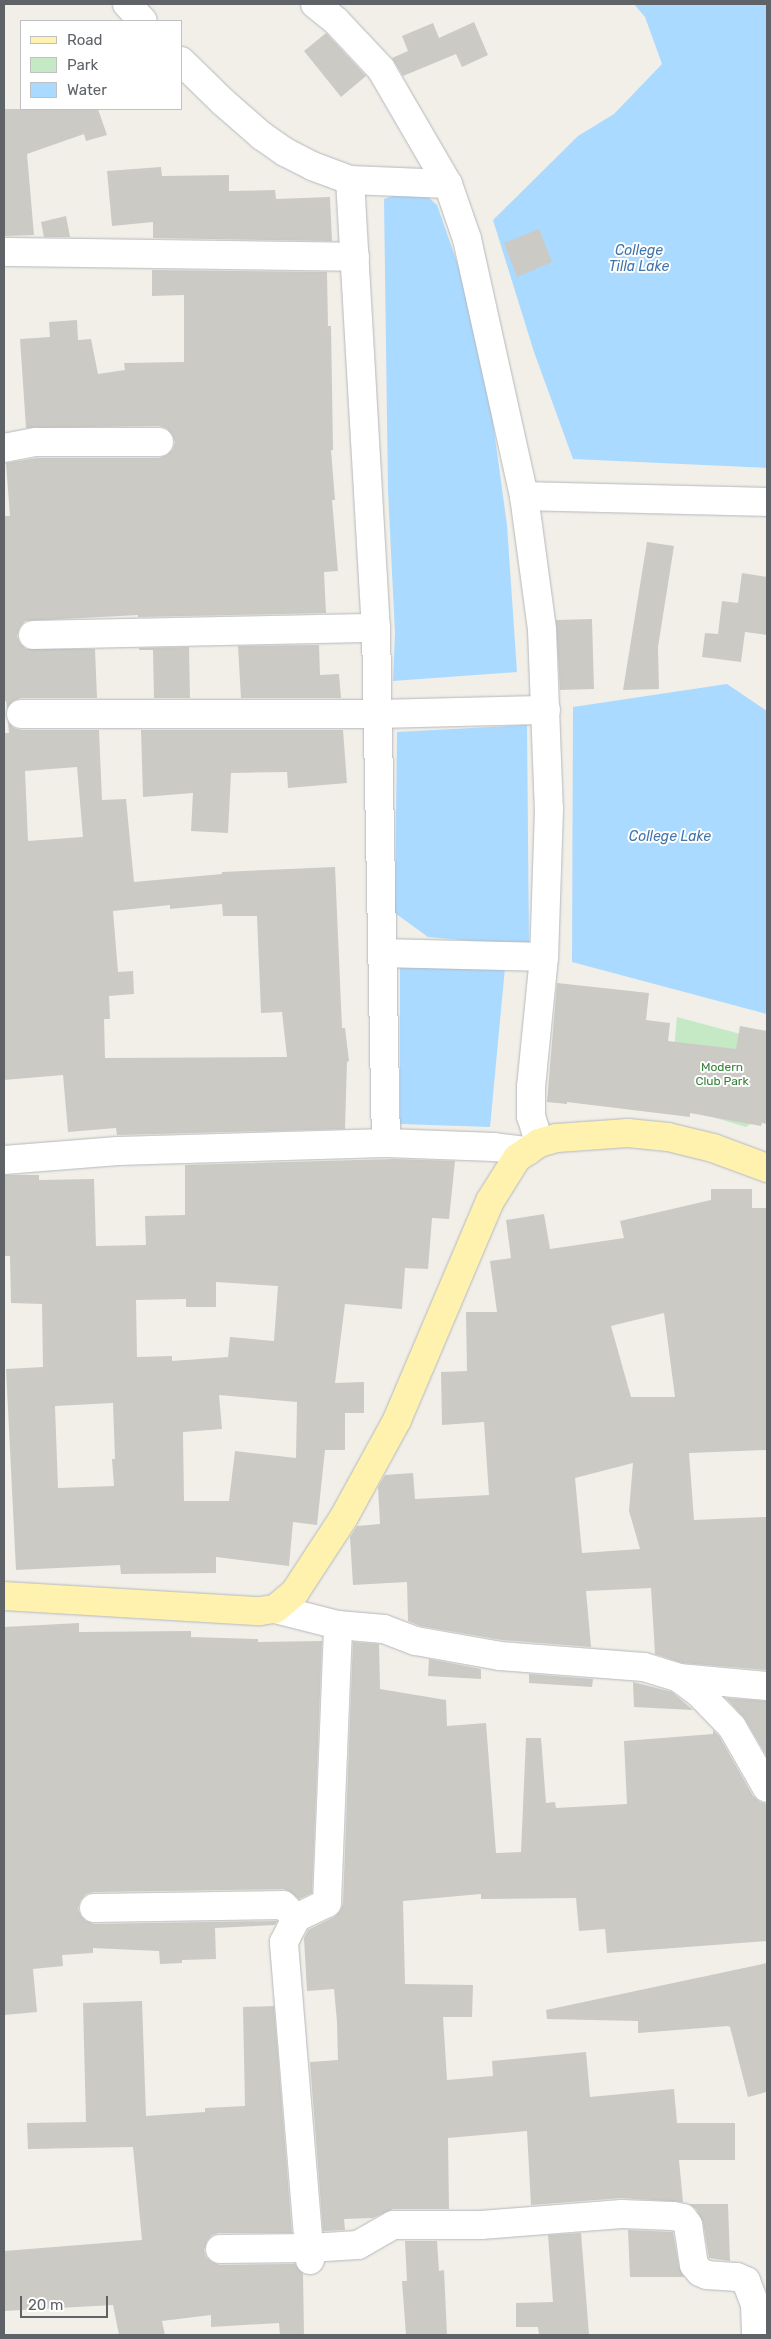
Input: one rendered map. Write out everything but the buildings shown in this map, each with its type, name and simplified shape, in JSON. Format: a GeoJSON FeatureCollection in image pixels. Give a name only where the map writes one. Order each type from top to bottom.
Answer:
{"type":"FeatureCollection","features":[{"type":"Feature","properties":{"kind":"main road"},"geometry":{"type":"LineString","coordinates":[[4,1596],[260,1611],[275,1609],[295,1592],[344,1517],[397,1420],[490,1201],[517,1158],[533,1147],[557,1138],[628,1134],[668,1137],[761,1162]]}},
{"type":"Feature","properties":{"kind":"street"},"geometry":{"type":"LineString","coordinates":[[127,4],[142,20]]}},
{"type":"Feature","properties":{"kind":"street"},"geometry":{"type":"LineString","coordinates":[[4,1160],[118,1151],[386,1143],[533,1147],[530,1087],[544,957],[549,809],[542,630],[524,496],[467,239],[448,184],[381,69],[336,21],[316,4]]}},
{"type":"Feature","properties":{"kind":"street"},"geometry":{"type":"LineString","coordinates":[[182,62],[223,102],[285,152],[312,166],[350,180],[448,184]]}},
{"type":"Feature","properties":{"kind":"street"},"geometry":{"type":"LineString","coordinates":[[350,180],[376,628],[378,714],[396,953],[386,1143]]}},
{"type":"Feature","properties":{"kind":"street"},"geometry":{"type":"LineString","coordinates":[[4,252],[355,257]]}},
{"type":"Feature","properties":{"kind":"street"},"geometry":{"type":"LineString","coordinates":[[4,448],[36,442],[159,442]]}},
{"type":"Feature","properties":{"kind":"street"},"geometry":{"type":"LineString","coordinates":[[524,496],[767,502]]}},
{"type":"Feature","properties":{"kind":"street"},"geometry":{"type":"LineString","coordinates":[[33,635],[376,628]]}},
{"type":"Feature","properties":{"kind":"street"},"geometry":{"type":"LineString","coordinates":[[21,714],[378,714],[546,710]]}},
{"type":"Feature","properties":{"kind":"street"},"geometry":{"type":"LineString","coordinates":[[396,953],[544,957]]}},
{"type":"Feature","properties":{"kind":"street"},"geometry":{"type":"LineString","coordinates":[[275,1609],[338,1626],[384,1629],[416,1640],[500,1656],[644,1667],[679,1678],[767,1686]]}},
{"type":"Feature","properties":{"kind":"street"},"geometry":{"type":"LineString","coordinates":[[310,2254],[284,1942],[296,1918],[326,1903],[338,1626]]}},
{"type":"Feature","properties":{"kind":"street"},"geometry":{"type":"LineString","coordinates":[[679,1678],[700,1694],[732,1727],[767,1788]]}},
{"type":"Feature","properties":{"kind":"street"},"geometry":{"type":"LineString","coordinates":[[94,1908],[283,1905],[296,1918]]}},
{"type":"Feature","properties":{"kind":"street"},"geometry":{"type":"LineString","coordinates":[[220,2249],[310,2254],[358,2245],[393,2225],[481,2225],[622,2214],[673,2216],[683,2218],[688,2225],[694,2265],[700,2272],[706,2275],[737,2277],[746,2281],[755,2304],[756,2335]]}},
{"type":"Feature","properties":{"kind":"green space","name":"Modern Club Park"},"geometry":{"type":"Polygon","coordinates":[[[677,1017],[767,1041],[767,1112],[746,1127],[669,1104],[677,1017]]]}},
{"type":"Feature","properties":{"kind":"water","name":"College Tilla Lake"},"geometry":{"type":"Polygon","coordinates":[[[634,4],[767,4],[767,468],[573,459],[534,352],[493,220],[578,136],[614,114],[662,64],[645,17],[634,4]]]}},
{"type":"Feature","properties":{"kind":"water"},"geometry":{"type":"Polygon","coordinates":[[[417,187],[437,205],[459,268],[486,372],[507,525],[517,672],[393,681],[395,633],[388,491],[384,199],[417,187]]]}},
{"type":"Feature","properties":{"kind":"water","name":"College Lake"},"geometry":{"type":"Polygon","coordinates":[[[727,684],[767,711],[767,1014],[572,962],[573,707],[727,684]]]}},
{"type":"Feature","properties":{"kind":"water"},"geometry":{"type":"Polygon","coordinates":[[[527,725],[529,946],[428,937],[395,913],[397,732],[527,725]]]}},
{"type":"Feature","properties":{"kind":"water"},"geometry":{"type":"Polygon","coordinates":[[[400,955],[505,967],[490,1127],[400,1124],[400,955]]]}}]}
